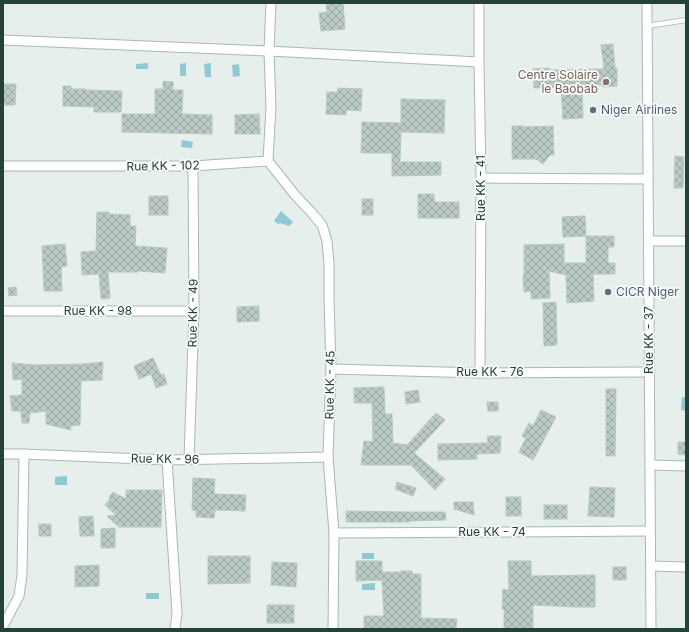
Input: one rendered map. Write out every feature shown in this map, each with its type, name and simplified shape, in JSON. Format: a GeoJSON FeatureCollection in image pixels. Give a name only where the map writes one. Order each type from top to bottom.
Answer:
{"type":"FeatureCollection","features":[{"type":"Feature","properties":{"kind":"street"},"geometry":{"type":"LineString","coordinates":[[268,161],[271,3]]}},
{"type":"Feature","properties":{"kind":"street","name":"Rue KK - 41"},"geometry":{"type":"LineString","coordinates":[[479,3],[481,178],[480,373]]}},
{"type":"Feature","properties":{"kind":"street","name":"Rue KK - 37"},"geometry":{"type":"LineString","coordinates":[[647,3],[651,629]]}},
{"type":"Feature","properties":{"kind":"street"},"geometry":{"type":"LineString","coordinates":[[3,40],[269,51],[479,62]]}},
{"type":"Feature","properties":{"kind":"street","name":"Rue KK - 102"},"geometry":{"type":"LineString","coordinates":[[3,166],[193,166],[268,161]]}},
{"type":"Feature","properties":{"kind":"street","name":"Rue KK - 45"},"geometry":{"type":"LineString","coordinates":[[268,161],[322,225],[327,241],[330,264],[331,370],[328,457],[334,533],[333,629]]}},
{"type":"Feature","properties":{"kind":"street","name":"Rue KK - 49"},"geometry":{"type":"LineString","coordinates":[[189,460],[194,311],[193,166]]}},
{"type":"Feature","properties":{"kind":"street"},"geometry":{"type":"LineString","coordinates":[[481,178],[648,179]]}},
{"type":"Feature","properties":{"kind":"street"},"geometry":{"type":"LineString","coordinates":[[649,241],[686,241]]}},
{"type":"Feature","properties":{"kind":"street","name":"Rue KK - 98"},"geometry":{"type":"LineString","coordinates":[[3,311],[194,311]]}},
{"type":"Feature","properties":{"kind":"street","name":"Rue KK - 76"},"geometry":{"type":"LineString","coordinates":[[331,370],[480,373],[650,372]]}},
{"type":"Feature","properties":{"kind":"street","name":"Rue KK - 96"},"geometry":{"type":"LineString","coordinates":[[3,454],[167,460],[328,457]]}},
{"type":"Feature","properties":{"kind":"street"},"geometry":{"type":"LineString","coordinates":[[4,622],[19,596],[22,575],[24,454]]}},
{"type":"Feature","properties":{"kind":"street"},"geometry":{"type":"LineString","coordinates":[[167,460],[177,614],[175,629]]}},
{"type":"Feature","properties":{"kind":"street"},"geometry":{"type":"LineString","coordinates":[[650,465],[686,466]]}},
{"type":"Feature","properties":{"kind":"street","name":"Rue KK - 74"},"geometry":{"type":"LineString","coordinates":[[334,533],[650,531]]}},
{"type":"Feature","properties":{"kind":"street"},"geometry":{"type":"LineString","coordinates":[[651,566],[686,567]]}},
{"type":"Feature","properties":{"kind":"lane"},"geometry":{"type":"LineString","coordinates":[[647,26],[686,20]]}},
{"type":"Feature","properties":{"kind":"water"},"geometry":{"type":"Polygon","coordinates":[[[148,63],[148,69],[136,69],[136,64],[148,63]]]}},
{"type":"Feature","properties":{"kind":"water"},"geometry":{"type":"Polygon","coordinates":[[[186,63],[186,76],[180,76],[180,64],[186,63]]]}},
{"type":"Feature","properties":{"kind":"water"},"geometry":{"type":"Polygon","coordinates":[[[211,63],[211,77],[205,77],[204,64],[211,63]]]}},
{"type":"Feature","properties":{"kind":"water"},"geometry":{"type":"Polygon","coordinates":[[[239,64],[240,76],[233,77],[232,65],[239,64]]]}},
{"type":"Feature","properties":{"kind":"water"},"geometry":{"type":"Polygon","coordinates":[[[182,140],[193,142],[192,148],[181,147],[182,140]]]}},
{"type":"Feature","properties":{"kind":"water"},"geometry":{"type":"Polygon","coordinates":[[[281,211],[293,222],[289,226],[280,223],[278,224],[274,221],[281,211]]]}},
{"type":"Feature","properties":{"kind":"water"},"geometry":{"type":"Polygon","coordinates":[[[682,397],[686,397],[686,411],[681,410],[682,397]]]}},
{"type":"Feature","properties":{"kind":"water"},"geometry":{"type":"Polygon","coordinates":[[[67,476],[67,485],[55,485],[55,477],[67,476]]]}},
{"type":"Feature","properties":{"kind":"water"},"geometry":{"type":"Polygon","coordinates":[[[362,553],[374,553],[374,559],[362,559],[362,553]]]}},
{"type":"Feature","properties":{"kind":"water"},"geometry":{"type":"Polygon","coordinates":[[[375,583],[375,590],[362,590],[362,584],[375,583]]]}},
{"type":"Feature","properties":{"kind":"water"},"geometry":{"type":"Polygon","coordinates":[[[146,593],[159,593],[159,599],[146,599],[146,593]]]}},
{"type":"Feature","properties":{"kind":"building"},"geometry":{"type":"Polygon","coordinates":[[[326,3],[343,3],[345,29],[321,31],[319,13],[327,12],[326,3]]]}},
{"type":"Feature","properties":{"kind":"building"},"geometry":{"type":"Polygon","coordinates":[[[613,44],[615,68],[617,68],[617,86],[603,87],[603,85],[582,85],[583,118],[563,119],[561,87],[534,88],[533,69],[603,69],[601,45],[613,44]]]}},
{"type":"Feature","properties":{"kind":"building"},"geometry":{"type":"Polygon","coordinates":[[[163,81],[173,82],[173,90],[183,90],[182,114],[212,115],[212,134],[122,132],[122,114],[155,114],[155,89],[163,89],[163,81]]]}},
{"type":"Feature","properties":{"kind":"building"},"geometry":{"type":"Polygon","coordinates":[[[3,84],[16,84],[15,105],[3,105],[3,84]]]}},
{"type":"Feature","properties":{"kind":"building"},"geometry":{"type":"Polygon","coordinates":[[[63,86],[71,86],[71,89],[122,91],[121,112],[94,112],[94,107],[63,106],[63,86]]]}},
{"type":"Feature","properties":{"kind":"building"},"geometry":{"type":"Polygon","coordinates":[[[338,88],[362,89],[361,111],[346,110],[346,115],[326,114],[327,92],[337,92],[338,88]]]}},
{"type":"Feature","properties":{"kind":"building"},"geometry":{"type":"Polygon","coordinates":[[[401,99],[445,100],[444,133],[401,132],[400,162],[441,162],[441,175],[392,176],[392,153],[361,153],[362,122],[401,123],[401,99]]]}},
{"type":"Feature","properties":{"kind":"building"},"geometry":{"type":"Polygon","coordinates":[[[259,114],[260,134],[235,134],[235,115],[259,114]]]}},
{"type":"Feature","properties":{"kind":"building"},"geometry":{"type":"Polygon","coordinates":[[[512,126],[553,126],[554,155],[550,155],[543,164],[536,159],[512,159],[512,126]]]}},
{"type":"Feature","properties":{"kind":"building"},"geometry":{"type":"Polygon","coordinates":[[[675,156],[684,157],[683,188],[674,188],[675,156]]]}},
{"type":"Feature","properties":{"kind":"building"},"geometry":{"type":"Polygon","coordinates":[[[418,194],[434,194],[434,202],[459,202],[459,218],[418,218],[418,194]]]}},
{"type":"Feature","properties":{"kind":"building"},"geometry":{"type":"Polygon","coordinates":[[[149,196],[168,196],[168,215],[149,215],[149,196]]]}},
{"type":"Feature","properties":{"kind":"building"},"geometry":{"type":"Polygon","coordinates":[[[362,199],[373,199],[373,215],[362,215],[362,199]]]}},
{"type":"Feature","properties":{"kind":"building"},"geometry":{"type":"Polygon","coordinates":[[[97,212],[130,215],[130,226],[136,226],[135,246],[167,248],[165,273],[139,271],[108,272],[110,298],[101,299],[99,274],[82,275],[81,252],[96,251],[97,212]]]}},
{"type":"Feature","properties":{"kind":"building"},"geometry":{"type":"Polygon","coordinates":[[[585,216],[586,236],[563,237],[562,217],[585,216]]]}},
{"type":"Feature","properties":{"kind":"building"},"geometry":{"type":"Polygon","coordinates":[[[586,236],[614,236],[614,247],[608,247],[608,263],[615,263],[615,274],[593,274],[594,301],[567,303],[566,275],[549,271],[550,298],[531,299],[531,291],[524,292],[524,245],[564,244],[564,263],[586,263],[586,236]]]}},
{"type":"Feature","properties":{"kind":"building"},"geometry":{"type":"Polygon","coordinates":[[[65,244],[67,266],[61,267],[62,291],[44,291],[42,246],[65,244]]]}},
{"type":"Feature","properties":{"kind":"building"},"geometry":{"type":"Polygon","coordinates":[[[16,287],[17,295],[9,296],[8,288],[16,287]]]}},
{"type":"Feature","properties":{"kind":"building"},"geometry":{"type":"Polygon","coordinates":[[[556,302],[557,345],[544,346],[543,303],[556,302]]]}},
{"type":"Feature","properties":{"kind":"building"},"geometry":{"type":"Polygon","coordinates":[[[259,306],[259,321],[237,322],[237,307],[259,306]]]}},
{"type":"Feature","properties":{"kind":"building"},"geometry":{"type":"Polygon","coordinates":[[[153,358],[161,375],[164,374],[167,384],[156,388],[151,374],[139,379],[134,366],[153,358]]]}},
{"type":"Feature","properties":{"kind":"building"},"geometry":{"type":"Polygon","coordinates":[[[103,362],[102,380],[81,381],[80,425],[70,426],[71,430],[46,424],[46,411],[30,413],[29,423],[22,423],[21,411],[12,411],[10,396],[22,395],[22,379],[13,380],[12,363],[36,365],[103,362]]]}},
{"type":"Feature","properties":{"kind":"building"},"geometry":{"type":"Polygon","coordinates":[[[384,387],[385,414],[392,414],[393,443],[407,445],[436,413],[445,420],[414,453],[445,479],[435,490],[411,465],[361,465],[364,441],[373,442],[372,403],[354,403],[354,388],[384,387]]]}},
{"type":"Feature","properties":{"kind":"building"},"geometry":{"type":"Polygon","coordinates":[[[606,389],[616,389],[615,456],[606,456],[606,389]]]}},
{"type":"Feature","properties":{"kind":"building"},"geometry":{"type":"Polygon","coordinates":[[[418,390],[420,402],[406,404],[405,392],[418,390]]]}},
{"type":"Feature","properties":{"kind":"building"},"geometry":{"type":"Polygon","coordinates":[[[487,402],[498,402],[498,411],[488,411],[487,402]]]}},
{"type":"Feature","properties":{"kind":"building"},"geometry":{"type":"Polygon","coordinates":[[[541,410],[556,417],[533,460],[519,452],[526,438],[522,436],[529,423],[533,426],[541,410]]]}},
{"type":"Feature","properties":{"kind":"building"},"geometry":{"type":"Polygon","coordinates":[[[487,436],[501,436],[500,453],[477,454],[477,459],[438,460],[438,444],[488,443],[487,436]]]}},
{"type":"Feature","properties":{"kind":"building"},"geometry":{"type":"Polygon","coordinates":[[[678,442],[686,442],[686,455],[678,454],[678,442]]]}},
{"type":"Feature","properties":{"kind":"building"},"geometry":{"type":"Polygon","coordinates":[[[193,478],[215,479],[214,494],[246,495],[245,511],[215,510],[214,518],[196,517],[196,511],[192,510],[193,478]]]}},
{"type":"Feature","properties":{"kind":"building"},"geometry":{"type":"Polygon","coordinates":[[[397,482],[416,488],[413,496],[395,489],[397,482]]]}},
{"type":"Feature","properties":{"kind":"building"},"geometry":{"type":"Polygon","coordinates":[[[590,487],[615,488],[614,517],[588,516],[590,487]]]}},
{"type":"Feature","properties":{"kind":"building"},"geometry":{"type":"Polygon","coordinates":[[[126,490],[162,490],[161,527],[119,527],[107,516],[116,515],[105,505],[113,492],[126,499],[126,490]]]}},
{"type":"Feature","properties":{"kind":"building"},"geometry":{"type":"Polygon","coordinates":[[[506,497],[521,497],[521,516],[506,516],[506,497]]]}},
{"type":"Feature","properties":{"kind":"building"},"geometry":{"type":"Polygon","coordinates":[[[454,502],[473,502],[474,515],[454,509],[454,502]]]}},
{"type":"Feature","properties":{"kind":"building"},"geometry":{"type":"Polygon","coordinates":[[[544,505],[567,505],[567,519],[544,519],[544,505]]]}},
{"type":"Feature","properties":{"kind":"building"},"geometry":{"type":"Polygon","coordinates":[[[346,511],[445,512],[446,520],[409,522],[346,522],[346,511]]]}},
{"type":"Feature","properties":{"kind":"building"},"geometry":{"type":"Polygon","coordinates":[[[93,516],[94,536],[80,536],[79,517],[93,516]]]}},
{"type":"Feature","properties":{"kind":"building"},"geometry":{"type":"Polygon","coordinates":[[[39,524],[51,524],[51,536],[39,536],[39,524]]]}},
{"type":"Feature","properties":{"kind":"building"},"geometry":{"type":"Polygon","coordinates":[[[115,528],[115,548],[101,548],[101,529],[115,528]]]}},
{"type":"Feature","properties":{"kind":"building"},"geometry":{"type":"Polygon","coordinates":[[[208,556],[250,556],[250,583],[208,584],[208,556]]]}},
{"type":"Feature","properties":{"kind":"building"},"geometry":{"type":"Polygon","coordinates":[[[356,561],[382,561],[382,572],[412,571],[412,574],[421,574],[421,618],[457,619],[456,629],[364,629],[364,616],[384,616],[382,580],[356,581],[356,561]]]}},
{"type":"Feature","properties":{"kind":"building"},"geometry":{"type":"Polygon","coordinates":[[[508,561],[531,561],[531,576],[595,575],[595,607],[533,605],[533,629],[504,629],[504,609],[502,609],[503,589],[509,590],[508,561]]]}},
{"type":"Feature","properties":{"kind":"building"},"geometry":{"type":"Polygon","coordinates":[[[272,562],[297,563],[296,587],[271,585],[272,562]]]}},
{"type":"Feature","properties":{"kind":"building"},"geometry":{"type":"Polygon","coordinates":[[[99,565],[99,586],[75,587],[75,566],[99,565]]]}},
{"type":"Feature","properties":{"kind":"building"},"geometry":{"type":"Polygon","coordinates":[[[613,567],[626,567],[626,580],[613,580],[613,567]]]}},
{"type":"Feature","properties":{"kind":"building"},"geometry":{"type":"Polygon","coordinates":[[[267,605],[294,605],[294,623],[267,623],[267,605]]]}},
{"type":"Feature","properties":{"kind":"place","name":"Centre Solaire le Baobab"},"geometry":{"type":"Point","coordinates":[606,82]}},
{"type":"Feature","properties":{"kind":"place","name":"Niger Airlines"},"geometry":{"type":"Point","coordinates":[593,110]}},
{"type":"Feature","properties":{"kind":"place","name":"CICR Niger"},"geometry":{"type":"Point","coordinates":[608,292]}}]}
